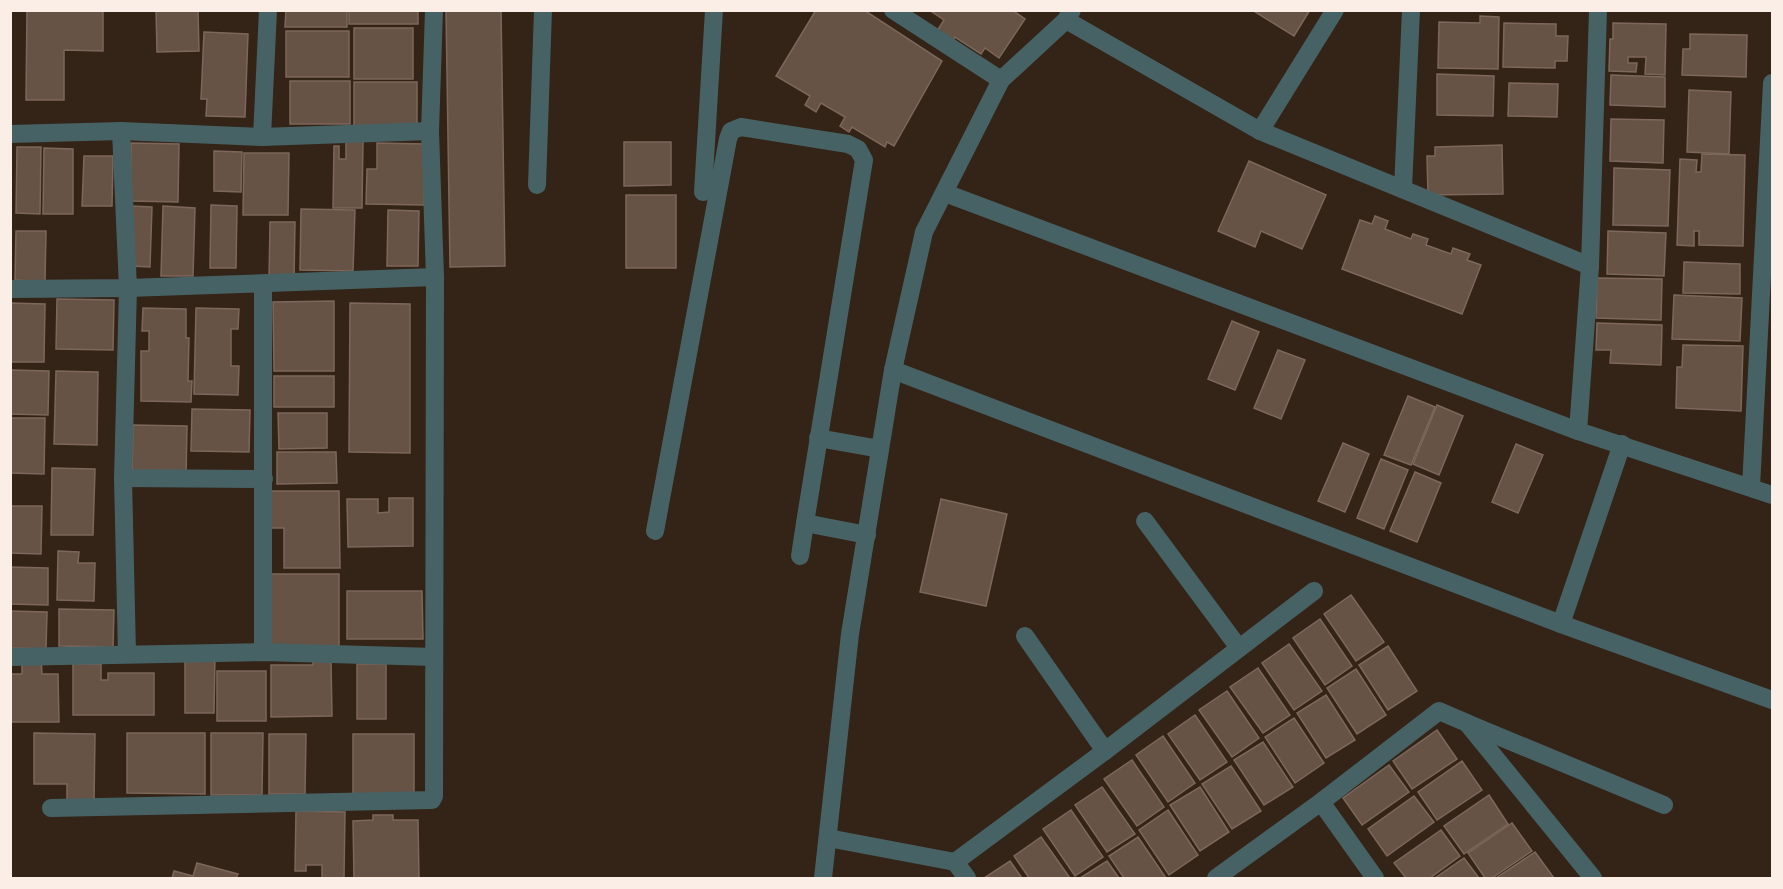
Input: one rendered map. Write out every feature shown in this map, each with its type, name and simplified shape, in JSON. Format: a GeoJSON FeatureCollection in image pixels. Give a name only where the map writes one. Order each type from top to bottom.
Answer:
{"type":"FeatureCollection","features":[{"type":"Feature","properties":{"kind":"street"},"geometry":{"type":"LineString","coordinates":[[262,137],[268,10]]}},
{"type":"Feature","properties":{"kind":"street"},"geometry":{"type":"LineString","coordinates":[[51,808],[432,800],[434,796],[435,277],[429,131],[434,10]]}},
{"type":"Feature","properties":{"kind":"street"},"geometry":{"type":"LineString","coordinates":[[537,184],[543,10]]}},
{"type":"Feature","properties":{"kind":"street"},"geometry":{"type":"LineString","coordinates":[[703,192],[714,10]]}},
{"type":"Feature","properties":{"kind":"street"},"geometry":{"type":"LineString","coordinates":[[893,10],[1001,80]]}},
{"type":"Feature","properties":{"kind":"street"},"geometry":{"type":"LineString","coordinates":[[1260,131],[1335,10]]}},
{"type":"Feature","properties":{"kind":"street"},"geometry":{"type":"LineString","coordinates":[[1403,189],[1411,10]]}},
{"type":"Feature","properties":{"kind":"street"},"geometry":{"type":"LineString","coordinates":[[1578,431],[1590,266],[1598,10]]}},
{"type":"Feature","properties":{"kind":"street"},"geometry":{"type":"LineString","coordinates":[[824,879],[850,634],[893,370],[924,232],[1001,80],[1069,15],[1260,131],[1590,266]]}},
{"type":"Feature","properties":{"kind":"street"},"geometry":{"type":"LineString","coordinates":[[1751,487],[1773,83]]}},
{"type":"Feature","properties":{"kind":"street"},"geometry":{"type":"LineString","coordinates":[[655,531],[731,131],[741,127],[848,144],[858,149],[864,160],[800,556]]}},
{"type":"Feature","properties":{"kind":"street"},"geometry":{"type":"LineString","coordinates":[[121,131],[128,288],[123,478],[127,654]]}},
{"type":"Feature","properties":{"kind":"street"},"geometry":{"type":"LineString","coordinates":[[10,134],[121,131],[262,137],[429,131]]}},
{"type":"Feature","properties":{"kind":"street"},"geometry":{"type":"LineString","coordinates":[[945,193],[1578,431],[1773,495]]}},
{"type":"Feature","properties":{"kind":"street"},"geometry":{"type":"LineString","coordinates":[[10,289],[128,288],[435,277]]}},
{"type":"Feature","properties":{"kind":"street"},"geometry":{"type":"LineString","coordinates":[[263,284],[263,652]]}},
{"type":"Feature","properties":{"kind":"street"},"geometry":{"type":"LineString","coordinates":[[893,370],[1561,624],[1773,700]]}},
{"type":"Feature","properties":{"kind":"street"},"geometry":{"type":"LineString","coordinates":[[818,438],[880,449]]}},
{"type":"Feature","properties":{"kind":"street"},"geometry":{"type":"LineString","coordinates":[[1561,624],[1622,444]]}},
{"type":"Feature","properties":{"kind":"street"},"geometry":{"type":"LineString","coordinates":[[123,478],[264,479]]}},
{"type":"Feature","properties":{"kind":"street"},"geometry":{"type":"LineString","coordinates":[[1145,521],[1239,648]]}},
{"type":"Feature","properties":{"kind":"street"},"geometry":{"type":"LineString","coordinates":[[805,523],[867,535]]}},
{"type":"Feature","properties":{"kind":"street"},"geometry":{"type":"LineString","coordinates":[[955,862],[1314,591]]}},
{"type":"Feature","properties":{"kind":"street"},"geometry":{"type":"LineString","coordinates":[[1025,636],[1105,751]]}},
{"type":"Feature","properties":{"kind":"street"},"geometry":{"type":"LineString","coordinates":[[10,657],[263,652],[434,657]]}},
{"type":"Feature","properties":{"kind":"street"},"geometry":{"type":"LineString","coordinates":[[1219,877],[1439,711],[1664,805]]}},
{"type":"Feature","properties":{"kind":"street"},"geometry":{"type":"LineString","coordinates":[[1467,723],[1593,879]]}},
{"type":"Feature","properties":{"kind":"street"},"geometry":{"type":"LineString","coordinates":[[1321,802],[1375,879]]}},
{"type":"Feature","properties":{"kind":"street"},"geometry":{"type":"LineString","coordinates":[[828,838],[955,862],[967,879]]}},
{"type":"Feature","properties":{"kind":"building"},"geometry":{"type":"Polygon","coordinates":[[[27,10],[103,10],[103,51],[64,50],[64,100],[26,100],[27,10]]]}},
{"type":"Feature","properties":{"kind":"building"},"geometry":{"type":"Polygon","coordinates":[[[156,10],[198,10],[199,51],[157,52],[156,10]]]}},
{"type":"Feature","properties":{"kind":"building"},"geometry":{"type":"Polygon","coordinates":[[[286,10],[347,10],[347,27],[285,27],[286,10]]]}},
{"type":"Feature","properties":{"kind":"building"},"geometry":{"type":"Polygon","coordinates":[[[349,10],[418,10],[418,24],[349,24],[349,10]]]}},
{"type":"Feature","properties":{"kind":"building"},"geometry":{"type":"Polygon","coordinates":[[[446,10],[501,10],[505,266],[450,267],[446,10]]]}},
{"type":"Feature","properties":{"kind":"building"},"geometry":{"type":"Polygon","coordinates":[[[816,10],[864,10],[942,61],[894,146],[887,142],[885,147],[852,127],[849,132],[840,126],[845,117],[821,103],[816,112],[805,105],[810,96],[776,76],[816,10]]]}},
{"type":"Feature","properties":{"kind":"building"},"geometry":{"type":"Polygon","coordinates":[[[929,10],[1012,10],[1025,19],[999,58],[985,48],[981,54],[955,37],[951,44],[935,34],[944,20],[929,10]]]}},
{"type":"Feature","properties":{"kind":"building"},"geometry":{"type":"Polygon","coordinates":[[[1252,10],[1310,10],[1294,36],[1252,10]]]}},
{"type":"Feature","properties":{"kind":"building"},"geometry":{"type":"Polygon","coordinates":[[[1480,16],[1499,17],[1498,69],[1438,68],[1439,22],[1480,23],[1480,16]]]}},
{"type":"Feature","properties":{"kind":"building"},"geometry":{"type":"Polygon","coordinates":[[[1504,23],[1556,24],[1556,36],[1568,36],[1567,61],[1555,61],[1555,68],[1503,67],[1504,23]]]}},
{"type":"Feature","properties":{"kind":"building"},"geometry":{"type":"Polygon","coordinates":[[[1613,23],[1666,24],[1665,75],[1645,74],[1646,57],[1628,57],[1628,63],[1637,63],[1636,72],[1609,71],[1613,23]]]}},
{"type":"Feature","properties":{"kind":"building"},"geometry":{"type":"Polygon","coordinates":[[[354,28],[413,28],[413,79],[354,79],[354,28]]]}},
{"type":"Feature","properties":{"kind":"building"},"geometry":{"type":"Polygon","coordinates":[[[286,31],[349,31],[349,77],[286,77],[286,31]]]}},
{"type":"Feature","properties":{"kind":"building"},"geometry":{"type":"Polygon","coordinates":[[[204,32],[248,34],[245,117],[206,116],[207,99],[201,99],[204,32]]]}},
{"type":"Feature","properties":{"kind":"building"},"geometry":{"type":"Polygon","coordinates":[[[1690,34],[1747,35],[1746,77],[1682,75],[1683,49],[1690,49],[1690,34]]]}},
{"type":"Feature","properties":{"kind":"building"},"geometry":{"type":"Polygon","coordinates":[[[1437,74],[1494,76],[1493,116],[1437,115],[1437,74]]]}},
{"type":"Feature","properties":{"kind":"building"},"geometry":{"type":"Polygon","coordinates":[[[1611,75],[1665,77],[1665,107],[1610,105],[1611,75]]]}},
{"type":"Feature","properties":{"kind":"building"},"geometry":{"type":"Polygon","coordinates":[[[290,81],[350,81],[350,124],[290,124],[290,81]]]}},
{"type":"Feature","properties":{"kind":"building"},"geometry":{"type":"Polygon","coordinates":[[[354,82],[417,82],[417,126],[354,126],[354,82]]]}},
{"type":"Feature","properties":{"kind":"building"},"geometry":{"type":"Polygon","coordinates":[[[1509,83],[1558,84],[1557,117],[1508,116],[1509,83]]]}},
{"type":"Feature","properties":{"kind":"building"},"geometry":{"type":"Polygon","coordinates":[[[1689,90],[1731,92],[1729,154],[1687,152],[1689,90]]]}},
{"type":"Feature","properties":{"kind":"building"},"geometry":{"type":"Polygon","coordinates":[[[1611,119],[1664,120],[1663,163],[1610,161],[1611,119]]]}},
{"type":"Feature","properties":{"kind":"building"},"geometry":{"type":"Polygon","coordinates":[[[346,141],[363,141],[362,208],[333,208],[334,146],[339,146],[339,159],[346,159],[346,141]]]}},
{"type":"Feature","properties":{"kind":"building"},"geometry":{"type":"Polygon","coordinates":[[[624,142],[671,142],[671,185],[624,186],[624,142]]]}},
{"type":"Feature","properties":{"kind":"building"},"geometry":{"type":"Polygon","coordinates":[[[131,143],[179,144],[178,202],[130,201],[131,143]]]}},
{"type":"Feature","properties":{"kind":"building"},"geometry":{"type":"Polygon","coordinates":[[[377,143],[425,144],[424,205],[366,204],[367,169],[377,169],[377,143]]]}},
{"type":"Feature","properties":{"kind":"building"},"geometry":{"type":"Polygon","coordinates":[[[1502,145],[1503,194],[1428,195],[1427,156],[1435,156],[1435,147],[1502,145]]]}},
{"type":"Feature","properties":{"kind":"building"},"geometry":{"type":"Polygon","coordinates":[[[17,147],[41,147],[40,214],[16,213],[17,147]]]}},
{"type":"Feature","properties":{"kind":"building"},"geometry":{"type":"Polygon","coordinates":[[[44,148],[73,149],[73,214],[43,214],[44,148]]]}},
{"type":"Feature","properties":{"kind":"building"},"geometry":{"type":"Polygon","coordinates":[[[214,151],[242,152],[241,192],[214,191],[214,151]]]}},
{"type":"Feature","properties":{"kind":"building"},"geometry":{"type":"Polygon","coordinates":[[[244,153],[289,153],[288,215],[243,215],[244,153]]]}},
{"type":"Feature","properties":{"kind":"building"},"geometry":{"type":"Polygon","coordinates":[[[1702,154],[1745,155],[1743,246],[1699,245],[1699,231],[1694,231],[1694,246],[1677,245],[1680,159],[1697,160],[1696,172],[1701,172],[1702,154]]]}},
{"type":"Feature","properties":{"kind":"building"},"geometry":{"type":"Polygon","coordinates":[[[84,156],[113,156],[112,206],[82,206],[84,156]]]}},
{"type":"Feature","properties":{"kind":"building"},"geometry":{"type":"Polygon","coordinates":[[[1249,161],[1326,195],[1302,249],[1261,231],[1255,247],[1218,231],[1249,161]]]}},
{"type":"Feature","properties":{"kind":"building"},"geometry":{"type":"Polygon","coordinates":[[[1614,168],[1670,170],[1668,226],[1613,225],[1614,168]]]}},
{"type":"Feature","properties":{"kind":"building"},"geometry":{"type":"Polygon","coordinates":[[[626,195],[676,195],[676,268],[626,268],[626,195]]]}},
{"type":"Feature","properties":{"kind":"building"},"geometry":{"type":"Polygon","coordinates":[[[211,205],[237,206],[236,268],[210,268],[211,205]]]}},
{"type":"Feature","properties":{"kind":"building"},"geometry":{"type":"Polygon","coordinates":[[[131,206],[152,207],[150,267],[130,266],[131,206]]]}},
{"type":"Feature","properties":{"kind":"building"},"geometry":{"type":"Polygon","coordinates":[[[163,206],[195,208],[193,276],[161,276],[163,206]]]}},
{"type":"Feature","properties":{"kind":"building"},"geometry":{"type":"Polygon","coordinates":[[[301,209],[355,210],[353,271],[300,270],[301,209]]]}},
{"type":"Feature","properties":{"kind":"building"},"geometry":{"type":"Polygon","coordinates":[[[388,210],[419,211],[418,266],[387,266],[388,210]]]}},
{"type":"Feature","properties":{"kind":"building"},"geometry":{"type":"Polygon","coordinates":[[[1375,216],[1388,221],[1385,229],[1411,239],[1413,234],[1428,239],[1426,245],[1451,254],[1453,248],[1470,254],[1467,260],[1481,265],[1462,314],[1342,269],[1360,220],[1372,224],[1375,216]]]}},
{"type":"Feature","properties":{"kind":"building"},"geometry":{"type":"Polygon","coordinates":[[[270,222],[295,222],[294,279],[269,279],[270,222]]]}},
{"type":"Feature","properties":{"kind":"building"},"geometry":{"type":"Polygon","coordinates":[[[16,231],[46,231],[45,282],[15,280],[16,231]]]}},
{"type":"Feature","properties":{"kind":"building"},"geometry":{"type":"Polygon","coordinates":[[[1608,231],[1666,233],[1664,276],[1607,274],[1608,231]]]}},
{"type":"Feature","properties":{"kind":"building"},"geometry":{"type":"Polygon","coordinates":[[[1684,262],[1740,264],[1740,294],[1683,293],[1684,262]]]}},
{"type":"Feature","properties":{"kind":"building"},"geometry":{"type":"Polygon","coordinates":[[[1597,278],[1662,279],[1661,320],[1596,318],[1597,278]]]}},
{"type":"Feature","properties":{"kind":"building"},"geometry":{"type":"Polygon","coordinates":[[[1674,295],[1742,298],[1740,341],[1672,339],[1674,295]]]}},
{"type":"Feature","properties":{"kind":"building"},"geometry":{"type":"Polygon","coordinates":[[[57,299],[114,300],[113,350],[56,349],[57,299]]]}},
{"type":"Feature","properties":{"kind":"building"},"geometry":{"type":"Polygon","coordinates":[[[334,301],[334,371],[274,371],[273,302],[334,301]]]}},
{"type":"Feature","properties":{"kind":"building"},"geometry":{"type":"Polygon","coordinates":[[[10,303],[45,304],[44,362],[10,362],[10,303]]]}},
{"type":"Feature","properties":{"kind":"building"},"geometry":{"type":"Polygon","coordinates":[[[350,303],[410,304],[410,453],[349,452],[350,303]]]}},
{"type":"Feature","properties":{"kind":"building"},"geometry":{"type":"Polygon","coordinates":[[[143,308],[186,309],[186,338],[189,338],[188,381],[192,381],[191,402],[141,401],[141,351],[149,351],[149,331],[142,331],[143,308]]]}},
{"type":"Feature","properties":{"kind":"building"},"geometry":{"type":"Polygon","coordinates":[[[196,308],[239,309],[238,329],[231,329],[231,366],[239,366],[238,395],[194,394],[196,308]]]}},
{"type":"Feature","properties":{"kind":"building"},"geometry":{"type":"Polygon","coordinates":[[[1232,321],[1259,332],[1235,390],[1208,379],[1232,321]]]}},
{"type":"Feature","properties":{"kind":"building"},"geometry":{"type":"Polygon","coordinates":[[[1597,323],[1662,325],[1661,365],[1610,363],[1611,350],[1596,350],[1597,323]]]}},
{"type":"Feature","properties":{"kind":"building"},"geometry":{"type":"Polygon","coordinates":[[[1683,345],[1743,346],[1741,411],[1676,408],[1677,367],[1682,367],[1683,345]]]}},
{"type":"Feature","properties":{"kind":"building"},"geometry":{"type":"Polygon","coordinates":[[[1278,350],[1305,360],[1281,419],[1254,408],[1278,350]]]}},
{"type":"Feature","properties":{"kind":"building"},"geometry":{"type":"Polygon","coordinates":[[[10,370],[49,371],[48,415],[10,414],[10,370]]]}},
{"type":"Feature","properties":{"kind":"building"},"geometry":{"type":"Polygon","coordinates":[[[56,371],[98,372],[97,445],[54,444],[56,371]]]}},
{"type":"Feature","properties":{"kind":"building"},"geometry":{"type":"Polygon","coordinates":[[[274,376],[334,376],[334,407],[274,407],[274,376]]]}},
{"type":"Feature","properties":{"kind":"building"},"geometry":{"type":"Polygon","coordinates":[[[1408,396],[1435,407],[1411,465],[1384,455],[1408,396]]]}},
{"type":"Feature","properties":{"kind":"building"},"geometry":{"type":"Polygon","coordinates":[[[1437,405],[1463,416],[1439,475],[1413,464],[1437,405]]]}},
{"type":"Feature","properties":{"kind":"building"},"geometry":{"type":"Polygon","coordinates":[[[192,409],[250,410],[249,452],[191,451],[192,409]]]}},
{"type":"Feature","properties":{"kind":"building"},"geometry":{"type":"Polygon","coordinates":[[[278,413],[327,413],[327,448],[279,449],[278,413]]]}},
{"type":"Feature","properties":{"kind":"building"},"geometry":{"type":"Polygon","coordinates":[[[10,418],[45,418],[44,474],[10,473],[10,418]]]}},
{"type":"Feature","properties":{"kind":"building"},"geometry":{"type":"Polygon","coordinates":[[[133,425],[187,426],[186,477],[132,476],[133,425]]]}},
{"type":"Feature","properties":{"kind":"building"},"geometry":{"type":"Polygon","coordinates":[[[1343,443],[1369,454],[1345,512],[1318,501],[1343,443]]]}},
{"type":"Feature","properties":{"kind":"building"},"geometry":{"type":"Polygon","coordinates":[[[1516,444],[1543,455],[1518,513],[1492,502],[1516,444]]]}},
{"type":"Feature","properties":{"kind":"building"},"geometry":{"type":"Polygon","coordinates":[[[277,452],[336,452],[337,483],[277,484],[277,452]]]}},
{"type":"Feature","properties":{"kind":"building"},"geometry":{"type":"Polygon","coordinates":[[[1381,459],[1408,470],[1384,529],[1357,518],[1381,459]]]}},
{"type":"Feature","properties":{"kind":"building"},"geometry":{"type":"Polygon","coordinates":[[[52,468],[95,469],[93,535],[51,535],[52,468]]]}},
{"type":"Feature","properties":{"kind":"building"},"geometry":{"type":"Polygon","coordinates":[[[1415,472],[1441,483],[1417,542],[1390,531],[1415,472]]]}},
{"type":"Feature","properties":{"kind":"building"},"geometry":{"type":"Polygon","coordinates":[[[270,491],[339,491],[340,568],[284,568],[284,528],[270,528],[270,491]]]}},
{"type":"Feature","properties":{"kind":"building"},"geometry":{"type":"Polygon","coordinates":[[[389,498],[413,498],[413,546],[348,547],[347,499],[378,499],[378,513],[389,512],[389,498]]]}},
{"type":"Feature","properties":{"kind":"building"},"geometry":{"type":"Polygon","coordinates":[[[941,499],[1007,514],[986,606],[920,592],[941,499]]]}},
{"type":"Feature","properties":{"kind":"building"},"geometry":{"type":"Polygon","coordinates":[[[10,506],[42,506],[41,554],[10,553],[10,506]]]}},
{"type":"Feature","properties":{"kind":"building"},"geometry":{"type":"Polygon","coordinates":[[[58,551],[79,552],[78,563],[95,563],[94,601],[57,600],[58,551]]]}},
{"type":"Feature","properties":{"kind":"building"},"geometry":{"type":"Polygon","coordinates":[[[10,567],[48,568],[48,605],[10,604],[10,567]]]}},
{"type":"Feature","properties":{"kind":"building"},"geometry":{"type":"Polygon","coordinates":[[[269,574],[339,574],[339,646],[269,646],[269,574]]]}},
{"type":"Feature","properties":{"kind":"building"},"geometry":{"type":"Polygon","coordinates":[[[347,591],[422,591],[423,639],[347,639],[347,591]]]}},
{"type":"Feature","properties":{"kind":"building"},"geometry":{"type":"Polygon","coordinates":[[[1351,595],[1384,642],[1356,661],[1324,614],[1351,595]]]}},
{"type":"Feature","properties":{"kind":"building"},"geometry":{"type":"Polygon","coordinates":[[[59,609],[114,610],[113,647],[59,646],[59,609]]]}},
{"type":"Feature","properties":{"kind":"building"},"geometry":{"type":"Polygon","coordinates":[[[10,611],[47,612],[46,649],[10,648],[10,611]]]}},
{"type":"Feature","properties":{"kind":"building"},"geometry":{"type":"Polygon","coordinates":[[[1320,619],[1352,666],[1325,685],[1293,638],[1320,619]]]}},
{"type":"Feature","properties":{"kind":"building"},"geometry":{"type":"Polygon","coordinates":[[[1289,644],[1322,691],[1294,710],[1262,663],[1289,644]]]}},
{"type":"Feature","properties":{"kind":"building"},"geometry":{"type":"Polygon","coordinates":[[[1388,646],[1417,691],[1388,710],[1359,665],[1388,646]]]}},
{"type":"Feature","properties":{"kind":"building"},"geometry":{"type":"Polygon","coordinates":[[[185,654],[215,654],[214,713],[185,713],[185,654]]]}},
{"type":"Feature","properties":{"kind":"building"},"geometry":{"type":"Polygon","coordinates":[[[22,658],[41,658],[42,674],[58,674],[59,722],[10,722],[10,674],[22,674],[22,658]]]}},
{"type":"Feature","properties":{"kind":"building"},"geometry":{"type":"Polygon","coordinates":[[[313,660],[331,661],[332,716],[271,717],[271,665],[313,665],[313,660]]]}},
{"type":"Feature","properties":{"kind":"building"},"geometry":{"type":"Polygon","coordinates":[[[73,664],[101,664],[101,680],[108,680],[108,673],[154,673],[154,715],[73,715],[73,664]]]}},
{"type":"Feature","properties":{"kind":"building"},"geometry":{"type":"Polygon","coordinates":[[[357,664],[386,664],[386,719],[357,719],[357,664]]]}},
{"type":"Feature","properties":{"kind":"building"},"geometry":{"type":"Polygon","coordinates":[[[1258,668],[1290,715],[1263,733],[1230,687],[1258,668]]]}},
{"type":"Feature","properties":{"kind":"building"},"geometry":{"type":"Polygon","coordinates":[[[1356,669],[1386,715],[1357,734],[1327,688],[1356,669]]]}},
{"type":"Feature","properties":{"kind":"building"},"geometry":{"type":"Polygon","coordinates":[[[217,671],[266,671],[266,721],[217,721],[217,671]]]}},
{"type":"Feature","properties":{"kind":"building"},"geometry":{"type":"Polygon","coordinates":[[[1227,691],[1259,738],[1232,757],[1199,710],[1227,691]]]}},
{"type":"Feature","properties":{"kind":"building"},"geometry":{"type":"Polygon","coordinates":[[[1326,695],[1355,740],[1326,758],[1297,713],[1326,695]]]}},
{"type":"Feature","properties":{"kind":"building"},"geometry":{"type":"Polygon","coordinates":[[[1195,715],[1227,762],[1200,780],[1168,734],[1195,715]]]}},
{"type":"Feature","properties":{"kind":"building"},"geometry":{"type":"Polygon","coordinates":[[[1294,718],[1324,763],[1295,783],[1265,737],[1294,718]]]}},
{"type":"Feature","properties":{"kind":"building"},"geometry":{"type":"Polygon","coordinates":[[[1437,730],[1457,759],[1412,789],[1393,761],[1437,730]]]}},
{"type":"Feature","properties":{"kind":"building"},"geometry":{"type":"Polygon","coordinates":[[[34,733],[95,734],[94,803],[67,803],[67,784],[34,784],[34,733]]]}},
{"type":"Feature","properties":{"kind":"building"},"geometry":{"type":"Polygon","coordinates":[[[127,733],[205,733],[205,794],[127,793],[127,733]]]}},
{"type":"Feature","properties":{"kind":"building"},"geometry":{"type":"Polygon","coordinates":[[[211,733],[263,733],[262,795],[211,795],[211,733]]]}},
{"type":"Feature","properties":{"kind":"building"},"geometry":{"type":"Polygon","coordinates":[[[269,734],[306,734],[305,794],[269,794],[269,734]]]}},
{"type":"Feature","properties":{"kind":"building"},"geometry":{"type":"Polygon","coordinates":[[[353,734],[414,734],[414,797],[353,796],[353,734]]]}},
{"type":"Feature","properties":{"kind":"building"},"geometry":{"type":"Polygon","coordinates":[[[1163,736],[1195,783],[1168,802],[1136,755],[1163,736]]]}},
{"type":"Feature","properties":{"kind":"building"},"geometry":{"type":"Polygon","coordinates":[[[1263,742],[1293,787],[1264,805],[1234,760],[1263,742]]]}},
{"type":"Feature","properties":{"kind":"building"},"geometry":{"type":"Polygon","coordinates":[[[1132,760],[1164,807],[1137,826],[1104,779],[1132,760]]]}},
{"type":"Feature","properties":{"kind":"building"},"geometry":{"type":"Polygon","coordinates":[[[1462,761],[1482,790],[1437,820],[1418,792],[1462,761]]]}},
{"type":"Feature","properties":{"kind":"building"},"geometry":{"type":"Polygon","coordinates":[[[1389,765],[1409,792],[1362,825],[1343,798],[1389,765]]]}},
{"type":"Feature","properties":{"kind":"building"},"geometry":{"type":"Polygon","coordinates":[[[1231,766],[1261,811],[1232,829],[1202,784],[1231,766]]]}},
{"type":"Feature","properties":{"kind":"building"},"geometry":{"type":"Polygon","coordinates":[[[1102,787],[1135,834],[1107,852],[1075,805],[1102,787]]]}},
{"type":"Feature","properties":{"kind":"building"},"geometry":{"type":"Polygon","coordinates":[[[1200,787],[1229,832],[1200,851],[1170,805],[1200,787]]]}},
{"type":"Feature","properties":{"kind":"building"},"geometry":{"type":"Polygon","coordinates":[[[1489,795],[1508,824],[1464,854],[1444,826],[1489,795]]]}},
{"type":"Feature","properties":{"kind":"building"},"geometry":{"type":"Polygon","coordinates":[[[1414,796],[1434,822],[1387,856],[1368,829],[1414,796]]]}},
{"type":"Feature","properties":{"kind":"building"},"geometry":{"type":"Polygon","coordinates":[[[1071,810],[1103,857],[1075,876],[1043,829],[1071,810]]]}},
{"type":"Feature","properties":{"kind":"building"},"geometry":{"type":"Polygon","coordinates":[[[1168,810],[1198,855],[1169,875],[1139,830],[1168,810]]]}},
{"type":"Feature","properties":{"kind":"building"},"geometry":{"type":"Polygon","coordinates":[[[296,811],[345,812],[344,878],[322,878],[322,865],[306,865],[306,871],[295,871],[296,811]]]}},
{"type":"Feature","properties":{"kind":"building"},"geometry":{"type":"Polygon","coordinates":[[[373,815],[393,815],[393,820],[418,820],[419,878],[354,878],[353,821],[373,820],[373,815]]]}},
{"type":"Feature","properties":{"kind":"building"},"geometry":{"type":"Polygon","coordinates":[[[1512,823],[1532,851],[1492,878],[1485,878],[1468,853],[1512,823]]]}},
{"type":"Feature","properties":{"kind":"building"},"geometry":{"type":"Polygon","coordinates":[[[1441,830],[1460,856],[1430,878],[1406,878],[1394,863],[1441,830]]]}},
{"type":"Feature","properties":{"kind":"building"},"geometry":{"type":"Polygon","coordinates":[[[1041,837],[1070,878],[1029,878],[1014,856],[1041,837]]]}},
{"type":"Feature","properties":{"kind":"building"},"geometry":{"type":"Polygon","coordinates":[[[1138,837],[1166,878],[1124,878],[1109,856],[1138,837]]]}},
{"type":"Feature","properties":{"kind":"building"},"geometry":{"type":"Polygon","coordinates":[[[1535,852],[1554,878],[1496,878],[1535,852]]]}},
{"type":"Feature","properties":{"kind":"building"},"geometry":{"type":"Polygon","coordinates":[[[1464,858],[1479,878],[1435,878],[1464,858]]]}},
{"type":"Feature","properties":{"kind":"building"},"geometry":{"type":"Polygon","coordinates":[[[1010,861],[1022,878],[984,878],[1010,861]]]}},
{"type":"Feature","properties":{"kind":"building"},"geometry":{"type":"Polygon","coordinates":[[[1107,861],[1119,878],[1080,878],[1107,861]]]}},
{"type":"Feature","properties":{"kind":"building"},"geometry":{"type":"Polygon","coordinates":[[[197,863],[238,874],[236,878],[172,878],[174,871],[193,876],[197,863]]]}}]}
